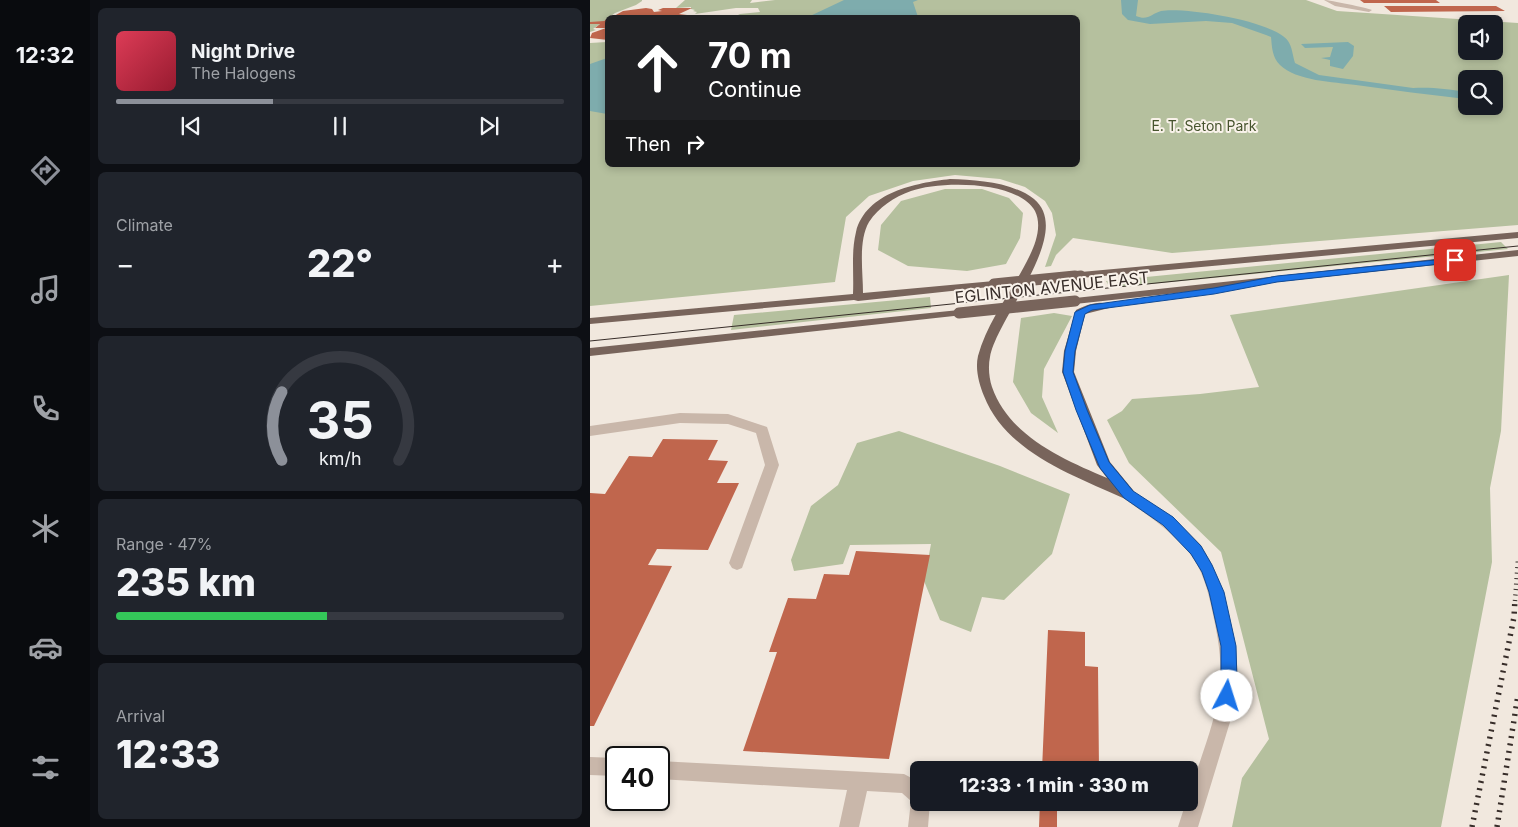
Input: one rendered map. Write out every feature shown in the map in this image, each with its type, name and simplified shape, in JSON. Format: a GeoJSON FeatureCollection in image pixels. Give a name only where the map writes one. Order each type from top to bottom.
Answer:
{"type":"FeatureCollection","features":[{"type":"Feature","properties":{"kind":"main road"},"geometry":{"type":"LineString","coordinates":[[858,298],[860,242],[863,224],[878,206],[890,197],[912,188],[950,181],[995,185],[1023,196],[1039,211],[1041,221],[1040,242],[1034,259],[992,335],[984,357],[984,378],[988,396],[997,412],[1011,430],[1028,442],[1068,466],[1128,494]]}},
{"type":"Feature","properties":{"kind":"main road","name":"EGLINTON AVENUE EAST"},"geometry":{"type":"LineString","coordinates":[[590,321],[858,298],[1081,275],[1518,235]]}},
{"type":"Feature","properties":{"kind":"main road","name":"EGLINTON AVENUE EAST"},"geometry":{"type":"LineString","coordinates":[[590,352],[1518,253]]}},
{"type":"Feature","properties":{"kind":"main road"},"geometry":{"type":"LineString","coordinates":[[1128,494],[1104,465],[1068,372],[1070,351],[1080,312],[1090,308],[1214,291],[1277,279]]}},
{"type":"Feature","properties":{"kind":"street"},"geometry":{"type":"LineString","coordinates":[[1327,0],[1337,5],[1369,10]]}},
{"type":"Feature","properties":{"kind":"street"},"geometry":{"type":"LineString","coordinates":[[590,431],[680,418],[728,419],[762,430],[772,465],[738,564]]}},
{"type":"Feature","properties":{"kind":"street"},"geometry":{"type":"LineString","coordinates":[[1128,494],[1168,521],[1196,550],[1207,569],[1216,592],[1228,646],[1229,682],[1221,722],[1188,827]]}},
{"type":"Feature","properties":{"kind":"street"},"geometry":{"type":"LineString","coordinates":[[590,766],[605,767]]}},
{"type":"Feature","properties":{"kind":"street"},"geometry":{"type":"LineString","coordinates":[[670,771],[904,784],[910,787]]}},
{"type":"Feature","properties":{"kind":"street"},"geometry":{"type":"LineString","coordinates":[[849,827],[859,782]]}},
{"type":"Feature","properties":{"kind":"street"},"geometry":{"type":"LineString","coordinates":[[918,827],[921,811]]}},
{"type":"Feature","properties":{"kind":"green space"},"geometry":{"type":"Polygon","coordinates":[[[590,0],[642,0],[636,5],[612,15],[605,15],[605,20],[593,29],[596,30],[590,32],[590,0]]]}},
{"type":"Feature","properties":{"kind":"green space","name":"E. T. Seton Park"},"geometry":{"type":"Polygon","coordinates":[[[685,0],[752,0],[750,3],[775,0],[1306,0],[1337,11],[1458,19],[1458,60],[1503,60],[1503,22],[1518,23],[1518,225],[1172,253],[1073,238],[1056,255],[1051,266],[1045,267],[1056,235],[1052,213],[1045,201],[1025,187],[1000,179],[955,175],[913,181],[869,196],[846,217],[835,282],[590,306],[590,43],[605,42],[605,167],[1080,167],[1080,15],[738,15],[760,12],[758,8],[736,8],[695,14],[697,12],[691,9],[691,7],[676,8],[685,0]]]}},
{"type":"Feature","properties":{"kind":"green space"},"geometry":{"type":"Polygon","coordinates":[[[945,189],[982,189],[1009,198],[1023,213],[1020,238],[1006,264],[967,271],[908,266],[878,250],[881,225],[901,201],[945,189]]]}},
{"type":"Feature","properties":{"kind":"green space"},"geometry":{"type":"Polygon","coordinates":[[[1501,242],[1508,249],[1110,288],[1106,281],[1501,242]]]}},
{"type":"Feature","properties":{"kind":"green space"},"geometry":{"type":"Polygon","coordinates":[[[1509,275],[1501,431],[1490,488],[1492,562],[1441,827],[1232,827],[1242,778],[1269,739],[1221,552],[1129,463],[1107,420],[1122,411],[1132,399],[1259,387],[1230,315],[1509,275]]]}},
{"type":"Feature","properties":{"kind":"green space"},"geometry":{"type":"Polygon","coordinates":[[[930,297],[931,308],[731,330],[734,315],[930,297]]]}},
{"type":"Feature","properties":{"kind":"green space"},"geometry":{"type":"Polygon","coordinates":[[[1054,313],[1072,316],[1044,369],[1042,397],[1058,433],[1031,413],[1013,382],[1021,318],[1054,313]]]}},
{"type":"Feature","properties":{"kind":"green space"},"geometry":{"type":"Polygon","coordinates":[[[899,431],[1000,466],[1070,494],[1052,554],[1004,600],[982,597],[971,632],[940,620],[924,581],[931,544],[850,545],[843,564],[794,571],[791,560],[811,506],[838,485],[857,443],[899,431]]]}},
{"type":"Feature","properties":{"kind":"water"},"geometry":{"type":"Polygon","coordinates":[[[844,0],[918,0],[913,2],[917,15],[812,15],[844,0]]]}},
{"type":"Feature","properties":{"kind":"water"},"geometry":{"type":"Polygon","coordinates":[[[1121,0],[1138,0],[1136,16],[1140,17],[1147,17],[1161,11],[1173,10],[1208,13],[1248,22],[1266,27],[1280,34],[1288,41],[1295,63],[1319,75],[1413,88],[1440,88],[1458,91],[1458,98],[1305,78],[1287,70],[1277,62],[1273,52],[1271,37],[1232,23],[1206,21],[1150,24],[1128,20],[1122,14],[1121,0]]]}},
{"type":"Feature","properties":{"kind":"water"},"geometry":{"type":"Polygon","coordinates":[[[1348,42],[1354,46],[1353,56],[1343,69],[1330,66],[1330,60],[1321,58],[1330,57],[1333,47],[1305,48],[1301,44],[1348,42]]]}},
{"type":"Feature","properties":{"kind":"water"},"geometry":{"type":"Polygon","coordinates":[[[605,59],[605,114],[590,111],[590,64],[605,59]]]}},
{"type":"Feature","properties":{"kind":"building"},"geometry":{"type":"Polygon","coordinates":[[[1360,0],[1436,0],[1440,3],[1364,3],[1360,0]]]}},
{"type":"Feature","properties":{"kind":"building"},"geometry":{"type":"Polygon","coordinates":[[[1384,6],[1496,6],[1505,11],[1391,12],[1384,6]]]}},
{"type":"Feature","properties":{"kind":"building"},"geometry":{"type":"Polygon","coordinates":[[[646,8],[652,9],[654,12],[662,11],[658,10],[663,8],[692,8],[679,14],[687,15],[616,15],[623,11],[646,8]]]}},
{"type":"Feature","properties":{"kind":"building"},"geometry":{"type":"Polygon","coordinates":[[[604,21],[605,28],[595,28],[600,24],[590,24],[590,22],[604,21]]]}},
{"type":"Feature","properties":{"kind":"building"},"geometry":{"type":"Polygon","coordinates":[[[605,28],[605,40],[590,38],[592,33],[605,28]]]}},
{"type":"Feature","properties":{"kind":"building"},"geometry":{"type":"Polygon","coordinates":[[[663,439],[718,440],[708,460],[728,461],[717,483],[739,483],[708,550],[657,549],[648,565],[672,566],[594,726],[590,726],[590,493],[605,494],[629,456],[652,457],[663,439]]]}},
{"type":"Feature","properties":{"kind":"building"},"geometry":{"type":"Polygon","coordinates":[[[856,551],[930,555],[889,759],[743,751],[777,652],[769,652],[788,598],[816,599],[824,574],[849,575],[856,551]]]}},
{"type":"Feature","properties":{"kind":"building"},"geometry":{"type":"Polygon","coordinates":[[[1048,630],[1085,632],[1085,666],[1098,667],[1099,761],[1042,761],[1048,630]]]}},
{"type":"Feature","properties":{"kind":"building"},"geometry":{"type":"Polygon","coordinates":[[[1040,811],[1057,811],[1057,827],[1039,827],[1040,811]]]}},
{"type":"Feature","properties":{"kind":"tram line"},"geometry":{"type":"LineString","coordinates":[[590,341],[1518,246]]}},
{"type":"Feature","properties":{"kind":"railway"},"geometry":{"type":"LineString","coordinates":[[1515,601],[1518,559]]}},
{"type":"Feature","properties":{"kind":"railway"},"geometry":{"type":"LineString","coordinates":[[1472,827],[1514,617],[1515,599]]}},
{"type":"Feature","properties":{"kind":"railway"},"geometry":{"type":"LineString","coordinates":[[1497,827],[1518,695]]}},
{"type":"Feature","properties":{"kind":"route"},"geometry":{"type":"LineString","coordinates":[[1227,696],[1229,682],[1228,646],[1222,614],[1207,569],[1196,550],[1168,521],[1128,494],[1104,465],[1081,410],[1068,372],[1070,351],[1080,312],[1090,308],[1214,291],[1277,279],[1455,260]]}}]}
